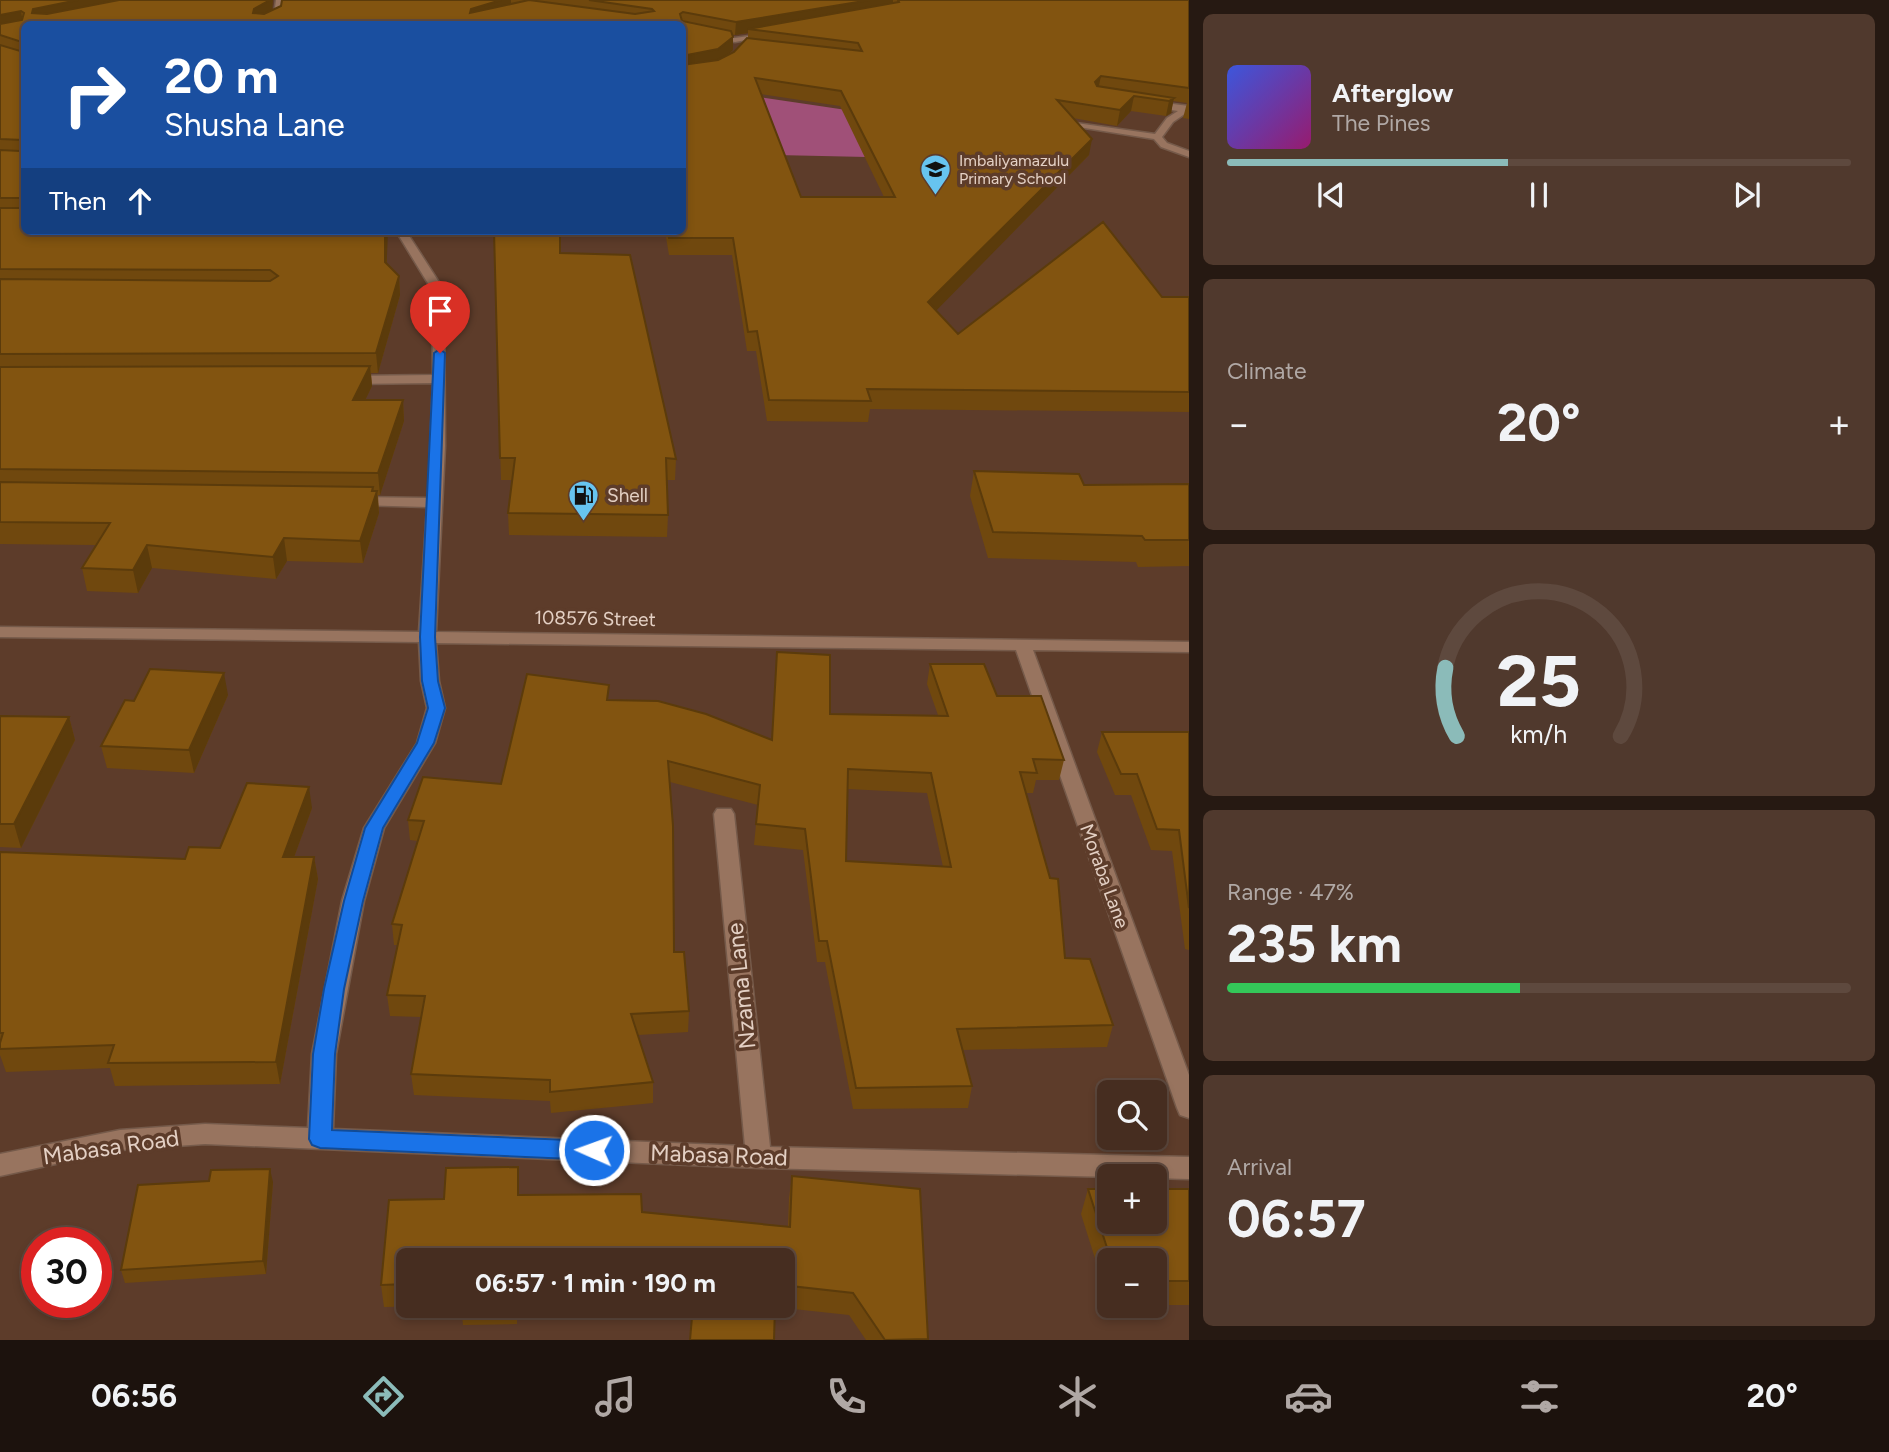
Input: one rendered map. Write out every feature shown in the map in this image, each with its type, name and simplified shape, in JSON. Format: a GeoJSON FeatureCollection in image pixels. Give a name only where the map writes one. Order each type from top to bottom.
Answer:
{"type":"FeatureCollection","features":[{"type":"Feature","properties":{"kind":"street"},"geometry":{"type":"LineString","coordinates":[[266,21],[277,16],[278,0]]}},
{"type":"Feature","properties":{"kind":"street"},"geometry":{"type":"LineString","coordinates":[[686,30],[752,47]]}},
{"type":"Feature","properties":{"kind":"street"},"geometry":{"type":"LineString","coordinates":[[738,45],[774,34]]}},
{"type":"Feature","properties":{"kind":"street"},"geometry":{"type":"LineString","coordinates":[[1135,102],[1186,108]]}},
{"type":"Feature","properties":{"kind":"street"},"geometry":{"type":"LineString","coordinates":[[1157,137],[1170,120],[1186,108]]}},
{"type":"Feature","properties":{"kind":"street"},"geometry":{"type":"LineString","coordinates":[[1076,125],[1157,137],[1164,145],[1189,155]]}},
{"type":"Feature","properties":{"kind":"street"},"geometry":{"type":"LineString","coordinates":[[320,1139],[324,1054],[334,989],[353,901],[374,828],[425,743],[436,708],[430,681],[427,637],[439,379],[438,290],[404,235]]}},
{"type":"Feature","properties":{"kind":"street"},"geometry":{"type":"LineString","coordinates":[[333,380],[439,379]]}},
{"type":"Feature","properties":{"kind":"street"},"geometry":{"type":"LineString","coordinates":[[336,501],[434,503]]}},
{"type":"Feature","properties":{"kind":"street","name":"108576 Street"},"geometry":{"type":"LineString","coordinates":[[0,632],[1189,647]]}},
{"type":"Feature","properties":{"kind":"street","name":"Moraba Lane"},"geometry":{"type":"LineString","coordinates":[[1022,645],[1189,1108]]}},
{"type":"Feature","properties":{"kind":"street","name":"Nzama Lane"},"geometry":{"type":"LineString","coordinates":[[723,814],[759,1157]]}},
{"type":"Feature","properties":{"kind":"street","name":"Mabasa Road"},"geometry":{"type":"LineString","coordinates":[[0,1165],[120,1140],[205,1134],[759,1157],[1189,1168]]}},
{"type":"Feature","properties":{"kind":"shaded area"},"geometry":{"type":"Polygon","coordinates":[[[705,89],[860,112],[867,157],[776,155],[705,89]]]}},
{"type":"Feature","properties":{"kind":"building"},"geometry":{"type":"Polygon","coordinates":[[[0,0],[78,0],[33,9],[32,13],[47,14],[119,0],[270,0],[254,9],[253,13],[264,14],[281,6],[282,0],[501,0],[471,9],[470,13],[529,0],[635,14],[654,11],[589,0],[870,0],[736,22],[683,12],[680,14],[682,21],[21,21],[21,42],[0,35],[0,24],[22,20],[24,13],[21,11],[0,15],[0,0]]]}},
{"type":"Feature","properties":{"kind":"building"},"geometry":{"type":"Polygon","coordinates":[[[898,0],[1189,0],[1189,88],[1101,76],[1095,82],[1097,86],[1174,98],[1169,101],[1134,96],[1120,110],[1057,100],[1092,139],[928,302],[958,334],[1103,222],[1162,297],[1189,297],[1189,392],[867,389],[871,401],[769,400],[757,331],[748,332],[733,238],[669,238],[669,235],[686,235],[686,64],[718,60],[734,52],[747,38],[862,51],[858,43],[748,29],[899,2],[898,0]],[[755,78],[801,197],[895,197],[841,91],[755,78]]]}},
{"type":"Feature","properties":{"kind":"building"},"geometry":{"type":"Polygon","coordinates":[[[686,22],[731,31],[733,37],[718,49],[686,55],[686,22]]]}},
{"type":"Feature","properties":{"kind":"building"},"geometry":{"type":"Polygon","coordinates":[[[0,45],[20,51],[21,140],[0,139],[0,45]]]}},
{"type":"Feature","properties":{"kind":"building"},"geometry":{"type":"Polygon","coordinates":[[[0,150],[20,151],[21,198],[0,198],[0,150]]]}},
{"type":"Feature","properties":{"kind":"building"},"geometry":{"type":"Polygon","coordinates":[[[0,208],[20,208],[21,235],[385,235],[385,262],[399,276],[376,353],[0,354],[0,279],[270,281],[278,276],[270,270],[0,269],[0,208]]]}},
{"type":"Feature","properties":{"kind":"building"},"geometry":{"type":"Polygon","coordinates":[[[494,235],[560,235],[560,253],[630,255],[676,459],[666,458],[668,515],[508,513],[515,458],[500,458],[494,235]]]}},
{"type":"Feature","properties":{"kind":"building"},"geometry":{"type":"Polygon","coordinates":[[[370,366],[353,400],[403,400],[378,473],[0,469],[0,367],[370,366]]]}},
{"type":"Feature","properties":{"kind":"building"},"geometry":{"type":"Polygon","coordinates":[[[974,471],[1079,474],[1084,485],[1189,484],[1189,540],[993,532],[974,471]]]}},
{"type":"Feature","properties":{"kind":"building"},"geometry":{"type":"Polygon","coordinates":[[[0,482],[373,487],[372,491],[377,491],[360,541],[284,538],[273,557],[147,545],[133,570],[82,568],[110,523],[0,522],[0,482]]]}},
{"type":"Feature","properties":{"kind":"building"},"geometry":{"type":"Polygon","coordinates":[[[777,652],[830,655],[830,714],[948,716],[930,664],[984,664],[997,696],[1041,696],[1064,760],[1033,759],[1037,773],[1020,772],[1050,878],[1058,879],[1065,958],[1090,959],[1113,1025],[957,1029],[972,1086],[856,1088],[827,941],[819,941],[805,829],[756,824],[760,785],[668,761],[673,826],[674,952],[684,952],[689,1011],[631,1014],[653,1082],[550,1092],[550,1080],[411,1074],[425,996],[387,995],[402,925],[392,924],[424,821],[408,820],[423,777],[501,784],[527,674],[609,685],[607,700],[658,701],[706,714],[772,740],[777,652]],[[848,769],[846,861],[951,867],[931,773],[848,769]]]}},
{"type":"Feature","properties":{"kind":"building"},"geometry":{"type":"Polygon","coordinates":[[[150,669],[224,673],[189,750],[101,746],[125,700],[134,701],[150,669]]]}},
{"type":"Feature","properties":{"kind":"building"},"geometry":{"type":"Polygon","coordinates":[[[0,716],[69,717],[14,824],[0,824],[0,716]]]}},
{"type":"Feature","properties":{"kind":"building"},"geometry":{"type":"Polygon","coordinates":[[[1102,732],[1189,732],[1189,908],[1179,830],[1157,829],[1137,774],[1121,774],[1102,732]]]}},
{"type":"Feature","properties":{"kind":"building"},"geometry":{"type":"Polygon","coordinates":[[[247,783],[309,787],[283,857],[314,857],[276,1062],[108,1063],[114,1045],[0,1049],[3,1033],[0,1033],[0,852],[185,859],[189,847],[220,848],[247,783]]]}},
{"type":"Feature","properties":{"kind":"building"},"geometry":{"type":"Polygon","coordinates":[[[518,1167],[518,1195],[641,1194],[642,1212],[790,1227],[792,1176],[920,1189],[928,1339],[885,1340],[853,1293],[795,1286],[795,1248],[396,1248],[396,1284],[381,1285],[389,1200],[444,1199],[446,1168],[518,1167]]]}},
{"type":"Feature","properties":{"kind":"building"},"geometry":{"type":"Polygon","coordinates":[[[270,1169],[263,1261],[121,1270],[138,1185],[209,1181],[211,1170],[270,1169]]]}},
{"type":"Feature","properties":{"kind":"building"},"geometry":{"type":"Polygon","coordinates":[[[1088,1189],[1097,1189],[1097,1217],[1088,1189]]]}},
{"type":"Feature","properties":{"kind":"building"},"geometry":{"type":"Polygon","coordinates":[[[1167,1189],[1189,1189],[1189,1281],[1167,1281],[1167,1248],[1107,1248],[1103,1234],[1167,1234],[1167,1189]]]}},
{"type":"Feature","properties":{"kind":"building"},"geometry":{"type":"Polygon","coordinates":[[[692,1318],[775,1318],[774,1340],[690,1340],[692,1318]]]}},
{"type":"Feature","properties":{"kind":"place","name":"Imbaliyamazulu Primary School"},"geometry":{"type":"Point","coordinates":[936,196]}},
{"type":"Feature","properties":{"kind":"place","name":"Shell"},"geometry":{"type":"Point","coordinates":[584,522]}},
{"type":"Feature","properties":{"kind":"route"},"geometry":{"type":"LineString","coordinates":[[440,353],[438,446],[427,637],[430,681],[436,708],[425,743],[374,828],[353,901],[334,989],[324,1054],[320,1139],[594,1150]]}}]}
